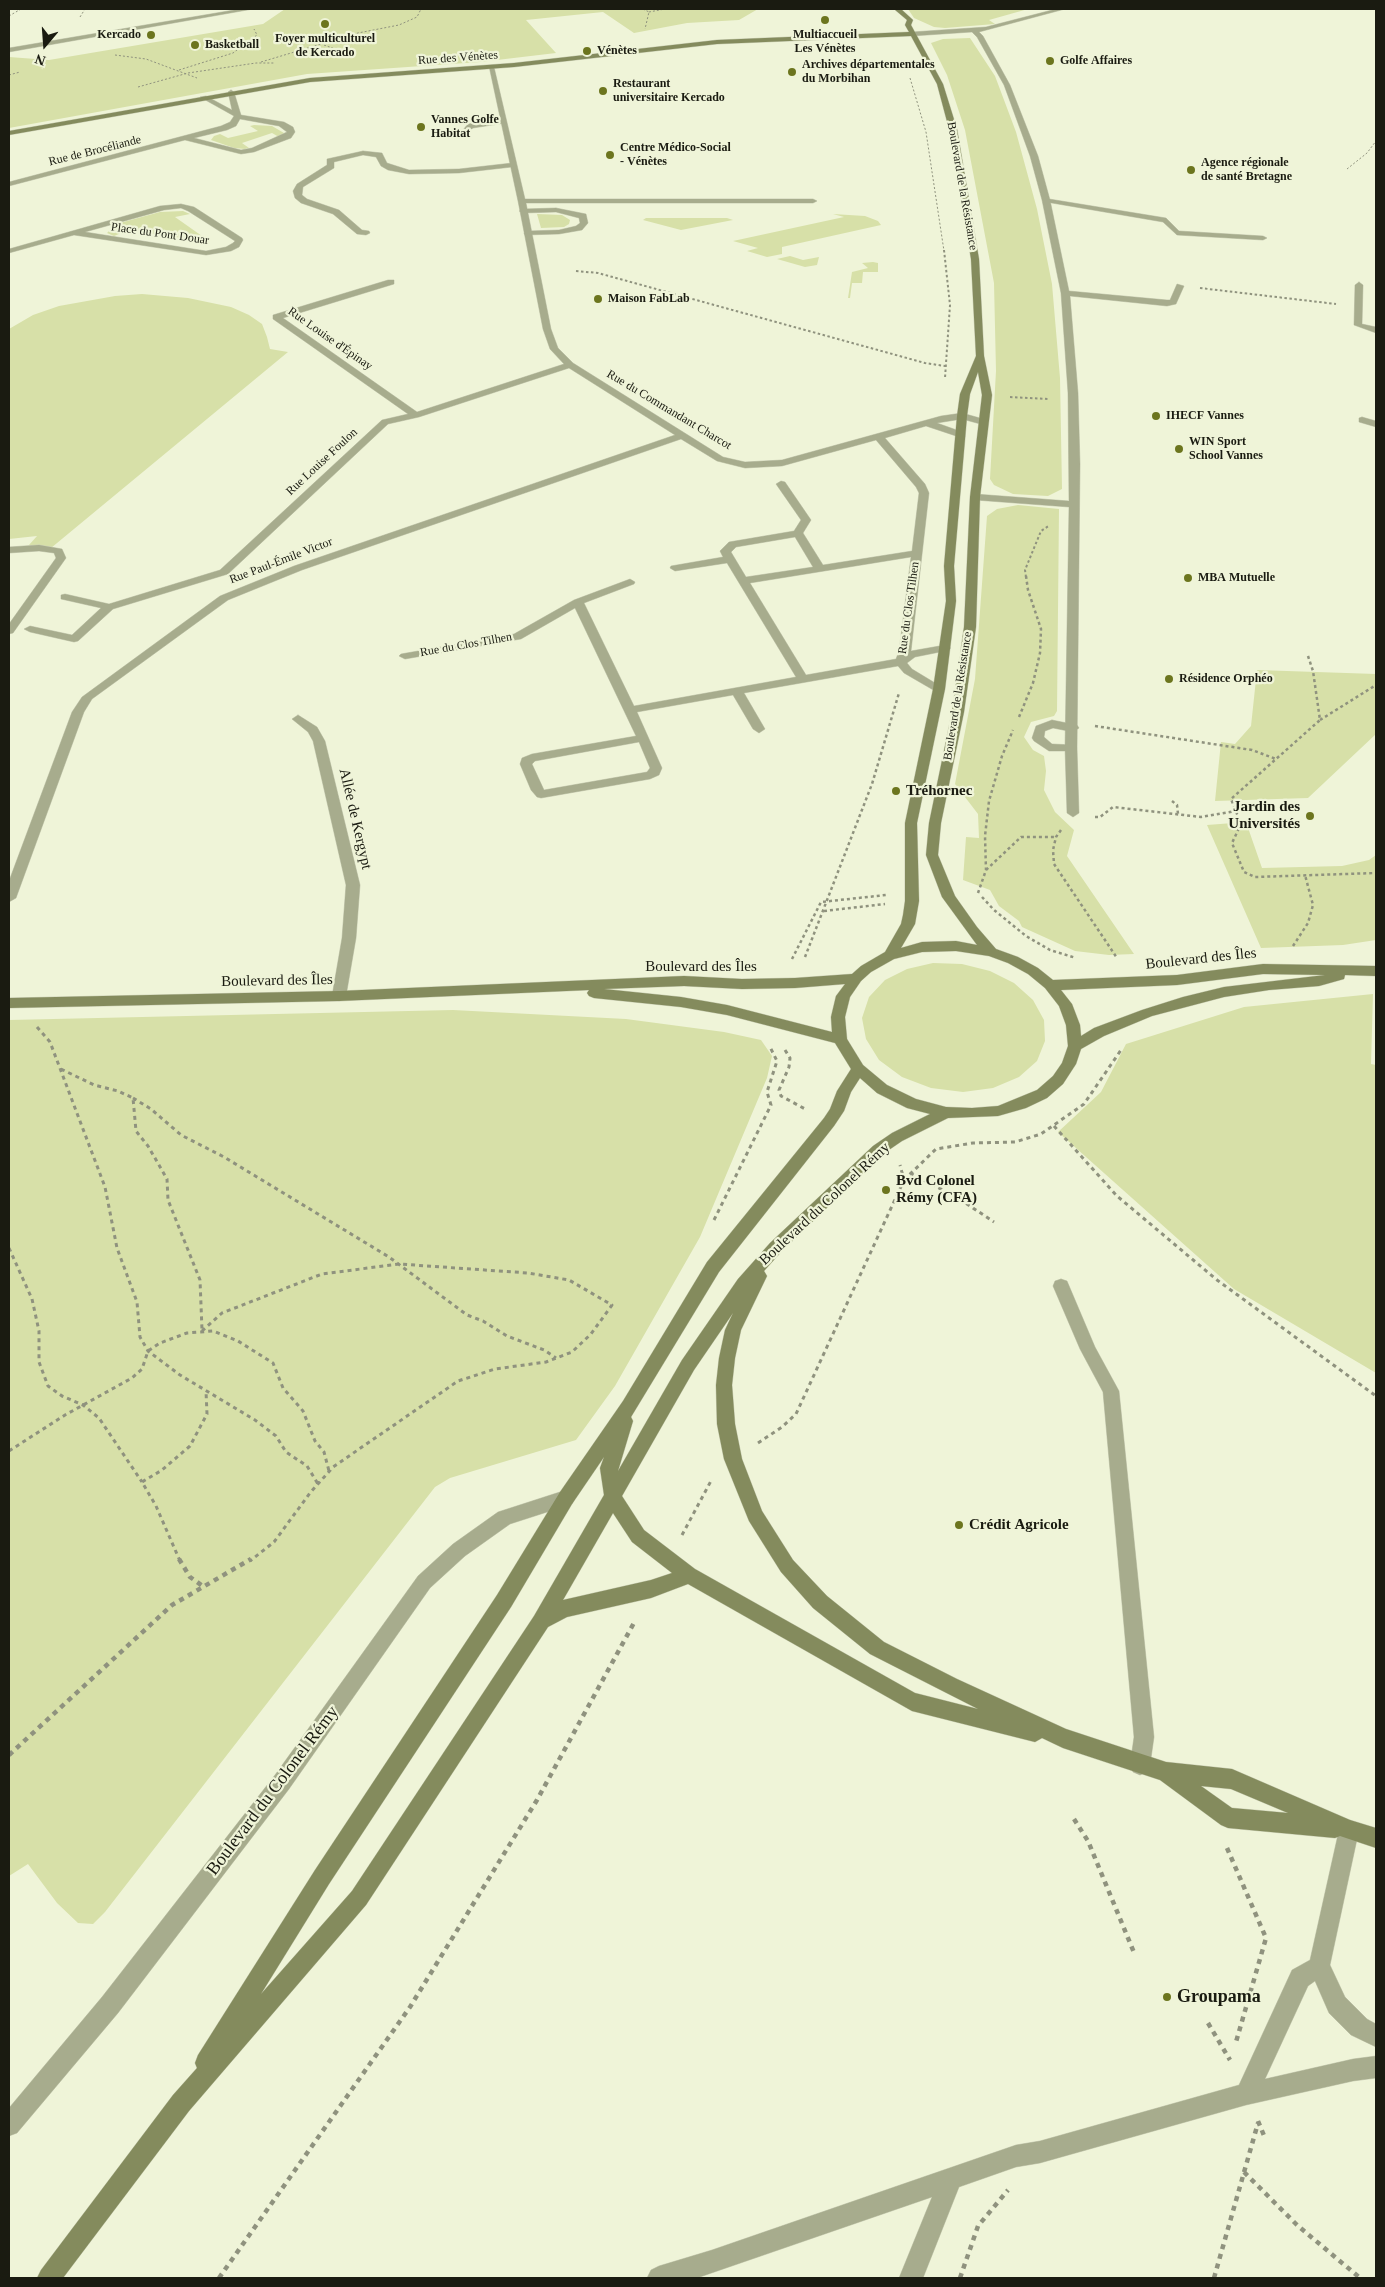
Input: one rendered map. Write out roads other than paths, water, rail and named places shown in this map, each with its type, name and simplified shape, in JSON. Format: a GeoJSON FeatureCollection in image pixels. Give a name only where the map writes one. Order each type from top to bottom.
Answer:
{"type":"FeatureCollection","features":[{"type":"Feature","properties":{"kind":"main road","name":"Boulevard de la Résistance"},"geometry":{"type":"LineString","coordinates":[[908,25],[897,20],[893,13],[897,9],[910,20],[908,25],[912,34],[940,84],[953,129],[975,259],[980,356],[987,395],[975,497],[970,627],[958,712],[935,823],[932,855],[946,889],[966,923],[991,952]]}},
{"type":"Feature","properties":{"kind":"main road","name":"Rue des Vénètes"},"geometry":{"type":"LineString","coordinates":[[9,133],[231,92],[310,80],[491,67],[717,42],[912,34]]}},
{"type":"Feature","properties":{"kind":"main road","name":"Boulevard de la Résistance"},"geometry":{"type":"LineString","coordinates":[[890,955],[908,924],[912,893],[911,823],[940,689],[951,601],[949,566],[962,435],[962,416],[965,394],[980,356]]}},
{"type":"Feature","properties":{"kind":"main road"},"geometry":{"type":"LineString","coordinates":[[956,946],[991,952],[1020,964],[1050,985],[1065,1004],[1074,1025],[1075,1046],[1069,1064],[1058,1080],[1042,1094],[1021,1104],[998,1111],[946,1112],[912,1104],[882,1089],[858,1070],[840,1039],[838,1017],[843,996],[856,978],[890,955],[922,947],[956,946]]}},
{"type":"Feature","properties":{"kind":"main road","name":"Boulevard des Îles"},"geometry":{"type":"LineString","coordinates":[[1050,985],[1114,984],[1177,980],[1264,969],[1376,971]]}},
{"type":"Feature","properties":{"kind":"main road","name":"Boulevard des Îles"},"geometry":{"type":"LineString","coordinates":[[1075,1046],[1108,1028],[1183,1002],[1260,986],[1319,981],[1356,972]]}},
{"type":"Feature","properties":{"kind":"main road","name":"Boulevard des Îles"},"geometry":{"type":"LineString","coordinates":[[9,1003],[339,996],[684,981],[742,984],[795,983],[856,978]]}},
{"type":"Feature","properties":{"kind":"main road","name":"Boulevard des Îles"},"geometry":{"type":"LineString","coordinates":[[545,988],[681,1002],[727,1010],[840,1039]]}},
{"type":"Feature","properties":{"kind":"main road","name":"Boulevard du Colonel Rémy"},"geometry":{"type":"LineString","coordinates":[[181,2103],[322,1877],[504,1602],[566,1498],[629,1406],[713,1267],[829,1122],[837,1111],[844,1091],[858,1070]]}},
{"type":"Feature","properties":{"kind":"main road","name":"Boulevard du Colonel Rémy"},"geometry":{"type":"LineString","coordinates":[[49,2278],[181,2103],[359,1898],[541,1622],[688,1365],[744,1284],[776,1247],[878,1150],[946,1112]]}},
{"type":"Feature","properties":{"kind":"main road"},"geometry":{"type":"LineString","coordinates":[[776,1247],[752,1289],[734,1330],[727,1358],[724,1384],[726,1424],[733,1459],[755,1515],[787,1566],[820,1602],[876,1648],[950,1686],[1063,1738]]}},
{"type":"Feature","properties":{"kind":"main road","name":"Boulevard du Colonel Rémy"},"geometry":{"type":"LineString","coordinates":[[613,1498],[609,1483],[609,1468],[629,1406]]}},
{"type":"Feature","properties":{"kind":"main road"},"geometry":{"type":"LineString","coordinates":[[613,1498],[638,1536],[689,1575],[912,1702],[1063,1738],[1166,1772],[1232,1779],[1349,1830],[1376,1838]]}},
{"type":"Feature","properties":{"kind":"main road"},"geometry":{"type":"LineString","coordinates":[[541,1622],[563,1609],[651,1589],[689,1575]]}},
{"type":"Feature","properties":{"kind":"main road"},"geometry":{"type":"LineString","coordinates":[[1166,1772],[1228,1818],[1349,1830]]}},
{"type":"Feature","properties":{"kind":"street"},"geometry":{"type":"LineString","coordinates":[[9,49],[250,9]]}},
{"type":"Feature","properties":{"kind":"street"},"geometry":{"type":"LineString","coordinates":[[912,34],[974,31],[997,27],[1062,9]]}},
{"type":"Feature","properties":{"kind":"street"},"geometry":{"type":"LineString","coordinates":[[974,31],[980,36],[1007,85],[1034,156],[1046,200],[1065,293],[1073,393],[1075,504],[1071,748],[1073,813]]}},
{"type":"Feature","properties":{"kind":"street","name":"Rue du Commandant Charcot"},"geometry":{"type":"LineString","coordinates":[[491,67],[512,165],[522,201],[550,340],[554,349],[570,364],[720,459],[732,463],[758,466],[782,463],[927,423],[962,416]]}},
{"type":"Feature","properties":{"kind":"street"},"geometry":{"type":"LineString","coordinates":[[231,92],[237,116]]}},
{"type":"Feature","properties":{"kind":"street","name":"Rue de Brocéliande"},"geometry":{"type":"LineString","coordinates":[[187,139],[241,152],[254,150],[288,136],[291,132],[290,129],[281,124],[237,116],[211,103],[204,97]]}},
{"type":"Feature","properties":{"kind":"street","name":"Rue de Brocéliande"},"geometry":{"type":"LineString","coordinates":[[9,184],[224,128],[233,124],[237,116]]}},
{"type":"Feature","properties":{"kind":"street"},"geometry":{"type":"LineString","coordinates":[[466,131],[471,126],[502,121]]}},
{"type":"Feature","properties":{"kind":"street"},"geometry":{"type":"LineString","coordinates":[[366,233],[360,232],[336,212],[304,201],[298,196],[297,192],[300,186],[331,166],[330,161],[363,153],[379,155],[384,164],[390,168],[409,172],[458,171],[512,165]]}},
{"type":"Feature","properties":{"kind":"street"},"geometry":{"type":"LineString","coordinates":[[522,201],[813,200]]}},
{"type":"Feature","properties":{"kind":"street"},"geometry":{"type":"LineString","coordinates":[[1046,200],[1166,220],[1177,233],[1263,238]]}},
{"type":"Feature","properties":{"kind":"street","name":"Place du Pont Douar"},"geometry":{"type":"LineString","coordinates":[[9,251],[162,208],[181,206],[191,208],[239,240],[236,245],[228,249],[206,253],[75,233]]}},
{"type":"Feature","properties":{"kind":"street"},"geometry":{"type":"LineString","coordinates":[[523,211],[556,210],[584,216],[584,223],[579,228],[559,232],[528,233]]}},
{"type":"Feature","properties":{"kind":"street","name":"Rue Louise d'Épinay"},"geometry":{"type":"LineString","coordinates":[[391,282],[276,317],[416,415]]}},
{"type":"Feature","properties":{"kind":"street"},"geometry":{"type":"LineString","coordinates":[[1359,285],[1358,325],[1376,330]]}},
{"type":"Feature","properties":{"kind":"street"},"geometry":{"type":"LineString","coordinates":[[1065,293],[1167,303],[1173,302],[1180,286]]}},
{"type":"Feature","properties":{"kind":"street","name":"Rue Louise Foulon"},"geometry":{"type":"LineString","coordinates":[[30,629],[74,639],[109,607],[224,572],[384,422],[416,415],[570,364]]}},
{"type":"Feature","properties":{"kind":"street"},"geometry":{"type":"LineString","coordinates":[[962,416],[984,422]]}},
{"type":"Feature","properties":{"kind":"street"},"geometry":{"type":"LineString","coordinates":[[1362,420],[1376,424]]}},
{"type":"Feature","properties":{"kind":"street"},"geometry":{"type":"LineString","coordinates":[[927,423],[962,435]]}},
{"type":"Feature","properties":{"kind":"street","name":"Rue Paul-Émile Victor"},"geometry":{"type":"LineString","coordinates":[[9,898],[78,712],[88,697],[224,598],[298,568],[683,435]]}},
{"type":"Feature","properties":{"kind":"street","name":"Rue du Clos Tilhen"},"geometry":{"type":"LineString","coordinates":[[878,436],[921,486],[924,493],[905,650],[901,662]]}},
{"type":"Feature","properties":{"kind":"street"},"geometry":{"type":"LineString","coordinates":[[781,484],[806,520],[798,533],[733,544],[724,551],[802,678]]}},
{"type":"Feature","properties":{"kind":"street"},"geometry":{"type":"LineString","coordinates":[[975,497],[1075,504]]}},
{"type":"Feature","properties":{"kind":"street"},"geometry":{"type":"LineString","coordinates":[[798,533],[820,569]]}},
{"type":"Feature","properties":{"kind":"street"},"geometry":{"type":"LineString","coordinates":[[9,550],[39,548],[58,552],[61,558],[9,631]]}},
{"type":"Feature","properties":{"kind":"street","name":"Rue du Clos Tilhen"},"geometry":{"type":"LineString","coordinates":[[743,581],[916,553]]}},
{"type":"Feature","properties":{"kind":"street"},"geometry":{"type":"LineString","coordinates":[[675,568],[729,559]]}},
{"type":"Feature","properties":{"kind":"street","name":"Rue du Clos Tilhen"},"geometry":{"type":"LineString","coordinates":[[405,656],[517,636],[578,602],[630,582]]}},
{"type":"Feature","properties":{"kind":"street","name":"Rue Louise Foulon"},"geometry":{"type":"LineString","coordinates":[[64,598],[109,607]]}},
{"type":"Feature","properties":{"kind":"street"},"geometry":{"type":"LineString","coordinates":[[578,602],[630,710],[656,768],[655,772],[650,775],[541,794],[537,790],[526,760],[642,738]]}},
{"type":"Feature","properties":{"kind":"street","name":"Rue du Clos Tilhen"},"geometry":{"type":"LineString","coordinates":[[630,710],[802,678],[901,662],[911,654],[945,648]]}},
{"type":"Feature","properties":{"kind":"street","name":"Rue du Clos Tilhen"},"geometry":{"type":"LineString","coordinates":[[901,662],[908,670],[940,689]]}},
{"type":"Feature","properties":{"kind":"street"},"geometry":{"type":"LineString","coordinates":[[736,690],[759,729]]}},
{"type":"Feature","properties":{"kind":"street","name":"Allée de Kergypt"},"geometry":{"type":"LineString","coordinates":[[298,719],[313,730],[319,741],[353,884],[349,938],[339,996]]}},
{"type":"Feature","properties":{"kind":"street"},"geometry":{"type":"LineString","coordinates":[[1071,748],[1049,747],[1038,738],[1040,729],[1052,724],[1072,725]]}},
{"type":"Feature","properties":{"kind":"street"},"geometry":{"type":"LineString","coordinates":[[1061,1286],[1088,1349],[1111,1391],[1144,1737],[1140,1764]]}},
{"type":"Feature","properties":{"kind":"street","name":"Boulevard du Colonel Rémy"},"geometry":{"type":"LineString","coordinates":[[9,2125],[110,2005],[282,1782],[424,1582],[458,1550],[504,1518],[566,1498]]}},
{"type":"Feature","properties":{"kind":"street"},"geometry":{"type":"LineString","coordinates":[[1349,1830],[1319,1966],[1337,2005],[1359,2027],[1376,2036]]}},
{"type":"Feature","properties":{"kind":"street"},"geometry":{"type":"LineString","coordinates":[[1246,2094],[1300,1978],[1319,1966]]}},
{"type":"Feature","properties":{"kind":"street"},"geometry":{"type":"LineString","coordinates":[[659,2278],[712,2262],[1016,2156],[1040,2152],[1246,2094],[1353,2070],[1376,2067]]}},
{"type":"Feature","properties":{"kind":"street"},"geometry":{"type":"LineString","coordinates":[[911,2278],[951,2178]]}},
{"type":"Feature","properties":{"kind":"place","name":"Multiaccueil Les Vénètes"},"geometry":{"type":"Point","coordinates":[825,20]}},
{"type":"Feature","properties":{"kind":"place","name":"Foyer multiculturel de Kercado"},"geometry":{"type":"Point","coordinates":[325,24]}},
{"type":"Feature","properties":{"kind":"place","name":"Kercado"},"geometry":{"type":"Point","coordinates":[151,35]}},
{"type":"Feature","properties":{"kind":"place","name":"Basketball"},"geometry":{"type":"Point","coordinates":[195,45]}},
{"type":"Feature","properties":{"kind":"place","name":"Vénètes"},"geometry":{"type":"Point","coordinates":[587,51]}},
{"type":"Feature","properties":{"kind":"place","name":"Golfe Affaires"},"geometry":{"type":"Point","coordinates":[1050,61]}},
{"type":"Feature","properties":{"kind":"place","name":"Archives départementales du Morbihan"},"geometry":{"type":"Point","coordinates":[792,72]}},
{"type":"Feature","properties":{"kind":"place","name":"Restaurant universitaire Kercado"},"geometry":{"type":"Point","coordinates":[603,91]}},
{"type":"Feature","properties":{"kind":"place","name":"Vannes Golfe Habitat"},"geometry":{"type":"Point","coordinates":[421,127]}},
{"type":"Feature","properties":{"kind":"place","name":"Centre Médico-Social - Vénètes"},"geometry":{"type":"Point","coordinates":[610,155]}},
{"type":"Feature","properties":{"kind":"place","name":"Agence régionale de santé Bretagne"},"geometry":{"type":"Point","coordinates":[1191,170]}},
{"type":"Feature","properties":{"kind":"place","name":"Maison FabLab"},"geometry":{"type":"Point","coordinates":[598,299]}},
{"type":"Feature","properties":{"kind":"place","name":"IHECF Vannes"},"geometry":{"type":"Point","coordinates":[1156,416]}},
{"type":"Feature","properties":{"kind":"place","name":"WIN Sport School Vannes"},"geometry":{"type":"Point","coordinates":[1179,449]}},
{"type":"Feature","properties":{"kind":"place","name":"MBA Mutuelle"},"geometry":{"type":"Point","coordinates":[1188,578]}},
{"type":"Feature","properties":{"kind":"place","name":"Résidence Orphéo"},"geometry":{"type":"Point","coordinates":[1169,679]}},
{"type":"Feature","properties":{"kind":"place","name":"Tréhornec"},"geometry":{"type":"Point","coordinates":[896,791]}},
{"type":"Feature","properties":{"kind":"place","name":"Jardin des Universités"},"geometry":{"type":"Point","coordinates":[1310,816]}},
{"type":"Feature","properties":{"kind":"place","name":"Bvd Colonel Rémy (CFA)"},"geometry":{"type":"Point","coordinates":[886,1190]}},
{"type":"Feature","properties":{"kind":"place","name":"Crédit Agricole"},"geometry":{"type":"Point","coordinates":[959,1525]}},
{"type":"Feature","properties":{"kind":"place","name":"Groupama"},"geometry":{"type":"Point","coordinates":[1167,1997]}}]}
